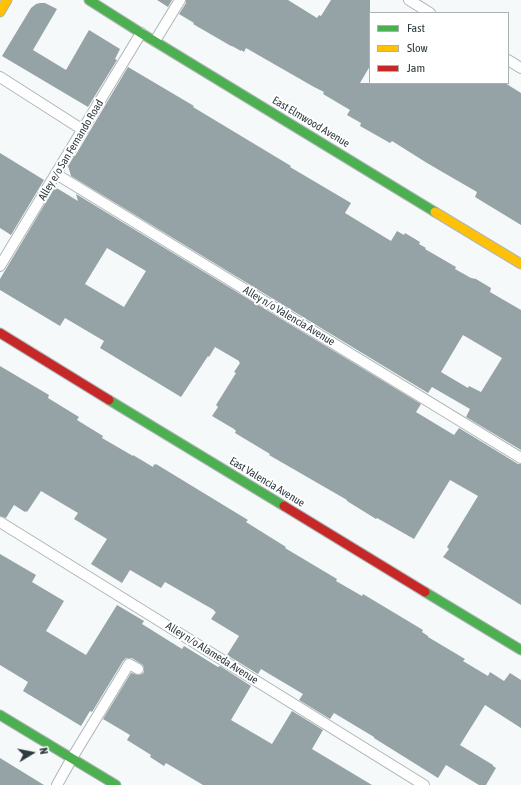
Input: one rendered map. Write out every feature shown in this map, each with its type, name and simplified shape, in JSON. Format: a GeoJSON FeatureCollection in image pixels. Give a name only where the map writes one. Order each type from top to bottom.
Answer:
{"type":"FeatureCollection","features":[{"type":"Feature","properties":{"kind":"street"},"geometry":{"type":"LineString","coordinates":[[0,12],[7,0]]}},
{"type":"Feature","properties":{"kind":"street","name":"East Elmwood Avenue"},"geometry":{"type":"LineString","coordinates":[[89,0],[521,264]]}},
{"type":"Feature","properties":{"kind":"street","name":"East Valencia Avenue"},"geometry":{"type":"LineString","coordinates":[[0,334],[521,650]]}},
{"type":"Feature","properties":{"kind":"street"},"geometry":{"type":"LineString","coordinates":[[0,715],[116,785]]}},
{"type":"Feature","properties":{"kind":"lane"},"geometry":{"type":"LineString","coordinates":[[155,41],[180,0]]}},
{"type":"Feature","properties":{"kind":"lane"},"geometry":{"type":"LineString","coordinates":[[409,0],[428,12]]}},
{"type":"Feature","properties":{"kind":"lane","name":"Alley e/o San Fernando Road"},"geometry":{"type":"LineString","coordinates":[[0,266],[141,33]]}},
{"type":"Feature","properties":{"kind":"lane"},"geometry":{"type":"LineString","coordinates":[[509,61],[521,68]]}},
{"type":"Feature","properties":{"kind":"lane"},"geometry":{"type":"LineString","coordinates":[[0,77],[83,130]]}},
{"type":"Feature","properties":{"kind":"lane","name":"Alley n/o Valencia Avenue"},"geometry":{"type":"LineString","coordinates":[[56,174],[521,458]]}},
{"type":"Feature","properties":{"kind":"lane","name":"Alley n/o Alameda Avenue"},"geometry":{"type":"LineString","coordinates":[[0,522],[424,785]]}},
{"type":"Feature","properties":{"kind":"lane"},"geometry":{"type":"LineString","coordinates":[[57,785],[129,664],[138,669]]}},
{"type":"Feature","properties":{"kind":"building"},"geometry":{"type":"Polygon","coordinates":[[[157,0],[172,0],[168,7],[157,0]]]}},
{"type":"Feature","properties":{"kind":"building"},"geometry":{"type":"Polygon","coordinates":[[[186,0],[288,0],[317,18],[319,15],[321,16],[331,0],[370,0],[369,68],[360,83],[507,84],[521,93],[521,225],[475,197],[477,192],[392,141],[390,143],[360,126],[361,123],[347,115],[350,110],[323,94],[324,92],[246,48],[244,52],[241,51],[193,24],[194,23],[179,14],[186,3],[186,0]]]}},
{"type":"Feature","properties":{"kind":"building"},"geometry":{"type":"Polygon","coordinates":[[[40,3],[45,3],[57,9],[33,50],[66,70],[89,30],[120,49],[115,59],[117,60],[88,107],[2,56],[31,8],[40,3]]]}},
{"type":"Feature","properties":{"kind":"building"},"geometry":{"type":"Polygon","coordinates":[[[128,67],[351,203],[345,213],[391,241],[397,231],[404,235],[405,233],[420,242],[419,244],[426,248],[425,249],[456,267],[455,269],[491,288],[490,292],[521,310],[521,450],[466,417],[470,409],[432,387],[428,393],[71,176],[68,166],[128,67]],[[463,335],[441,372],[468,388],[469,386],[481,392],[502,358],[463,335]]]}},
{"type":"Feature","properties":{"kind":"building"},"geometry":{"type":"Polygon","coordinates":[[[0,153],[44,180],[11,235],[0,228],[0,153]]]}},
{"type":"Feature","properties":{"kind":"building"},"geometry":{"type":"Polygon","coordinates":[[[55,187],[78,201],[76,194],[421,404],[416,412],[454,435],[459,428],[518,464],[521,464],[521,605],[443,557],[449,549],[447,547],[478,496],[450,480],[414,539],[377,518],[376,519],[347,500],[269,455],[270,454],[235,433],[236,431],[234,429],[212,416],[218,407],[216,405],[236,373],[234,372],[240,363],[239,361],[215,347],[181,397],[100,348],[104,341],[65,318],[60,326],[0,290],[0,279],[55,187]],[[107,248],[85,284],[124,307],[146,271],[107,248]]]}},
{"type":"Feature","properties":{"kind":"building"},"geometry":{"type":"Polygon","coordinates":[[[0,366],[49,395],[48,398],[79,417],[77,420],[103,436],[102,438],[153,467],[154,464],[156,464],[248,520],[246,522],[286,547],[285,548],[337,579],[336,581],[362,596],[363,594],[423,630],[422,632],[428,637],[465,659],[463,661],[488,676],[490,672],[504,681],[510,673],[521,680],[521,728],[485,705],[460,745],[496,768],[486,785],[479,785],[446,765],[438,778],[334,713],[330,719],[299,700],[303,694],[261,669],[258,674],[227,655],[239,636],[211,619],[216,612],[214,610],[165,582],[161,588],[130,570],[122,583],[91,564],[107,539],[74,519],[78,513],[41,491],[27,512],[14,505],[6,518],[0,516],[0,366]]]}},
{"type":"Feature","properties":{"kind":"building"},"geometry":{"type":"Polygon","coordinates":[[[0,554],[36,575],[32,582],[64,601],[46,631],[86,655],[117,605],[144,621],[142,624],[182,649],[184,646],[218,667],[220,666],[251,686],[231,720],[272,744],[292,711],[323,730],[312,749],[372,785],[203,785],[166,763],[164,766],[150,757],[151,755],[127,740],[130,735],[103,719],[131,673],[138,675],[144,672],[143,665],[132,658],[126,658],[123,661],[92,712],[90,711],[81,726],[23,691],[28,682],[0,665],[0,554]]]}},
{"type":"Feature","properties":{"kind":"building"},"geometry":{"type":"Polygon","coordinates":[[[0,758],[44,785],[0,785],[0,758]]]}},
{"type":"Feature","properties":{"kind":"traffic: fast"},"geometry":{"type":"LineString","coordinates":[[89,0],[435,212]]}},
{"type":"Feature","properties":{"kind":"traffic: fast"},"geometry":{"type":"LineString","coordinates":[[109,400],[284,506]]}},
{"type":"Feature","properties":{"kind":"traffic: fast"},"geometry":{"type":"LineString","coordinates":[[425,592],[521,650]]}},
{"type":"Feature","properties":{"kind":"traffic: fast"},"geometry":{"type":"LineString","coordinates":[[0,715],[116,785]]}},
{"type":"Feature","properties":{"kind":"traffic: slow"},"geometry":{"type":"LineString","coordinates":[[0,12],[7,0]]}},
{"type":"Feature","properties":{"kind":"traffic: slow"},"geometry":{"type":"LineString","coordinates":[[435,212],[521,264]]}},
{"type":"Feature","properties":{"kind":"traffic: jam"},"geometry":{"type":"LineString","coordinates":[[0,333],[109,400]]}},
{"type":"Feature","properties":{"kind":"traffic: jam"},"geometry":{"type":"LineString","coordinates":[[284,506],[425,592]]}}]}
